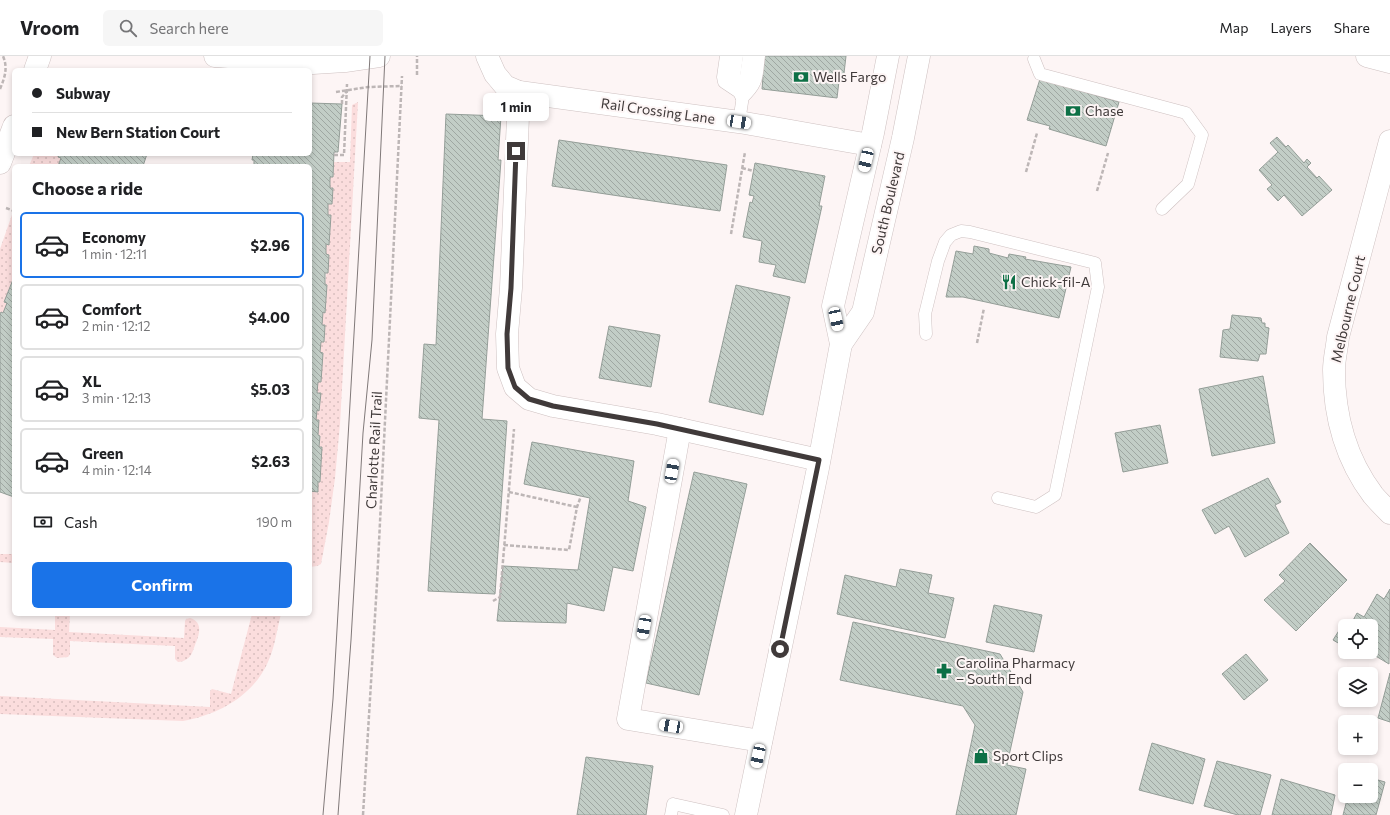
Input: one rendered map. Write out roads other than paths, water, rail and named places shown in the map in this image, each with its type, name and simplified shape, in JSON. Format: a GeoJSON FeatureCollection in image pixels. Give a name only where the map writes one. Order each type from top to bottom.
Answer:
{"type":"FeatureCollection","features":[{"type":"Feature","properties":{"kind":"street"},"geometry":{"type":"LineString","coordinates":[[36,68],[40,56]]}},
{"type":"Feature","properties":{"kind":"street"},"geometry":{"type":"LineString","coordinates":[[215,56],[292,59],[314,63],[345,61],[379,56]]}},
{"type":"Feature","properties":{"kind":"street","name":"Rail Crossing Lane"},"geometry":{"type":"LineString","coordinates":[[486,56],[495,74],[505,86],[519,92],[739,122],[870,145]]}},
{"type":"Feature","properties":{"kind":"street","name":"South Boulevard"},"geometry":{"type":"LineString","coordinates":[[746,815],[819,460],[841,344],[833,306],[870,145],[888,56]]}},
{"type":"Feature","properties":{"kind":"street","name":"South Boulevard"},"geometry":{"type":"LineString","coordinates":[[841,344],[863,312],[903,138],[919,56]]}},
{"type":"Feature","properties":{"kind":"street"},"geometry":{"type":"LineString","coordinates":[[1367,56],[1390,62]]}},
{"type":"Feature","properties":{"kind":"street"},"geometry":{"type":"LineString","coordinates":[[519,92],[511,288],[507,334],[508,368],[515,387],[529,399],[553,406],[657,424],[819,460]]}},
{"type":"Feature","properties":{"kind":"street"},"geometry":{"type":"LineString","coordinates":[[0,163],[12,131]]}},
{"type":"Feature","properties":{"kind":"street","name":"Melbourne Court"},"geometry":{"type":"LineString","coordinates":[[1390,141],[1342,322],[1334,369],[1337,413],[1340,428],[1358,471],[1373,495],[1390,513]]}},
{"type":"Feature","properties":{"kind":"street"},"geometry":{"type":"LineString","coordinates":[[680,429],[628,719],[761,741]]}},
{"type":"Feature","properties":{"kind":"lane"},"geometry":{"type":"LineString","coordinates":[[726,56],[723,76],[724,82],[740,95]]}},
{"type":"Feature","properties":{"kind":"lane"},"geometry":{"type":"LineString","coordinates":[[737,56],[734,77],[740,95]]}},
{"type":"Feature","properties":{"kind":"lane"},"geometry":{"type":"LineString","coordinates":[[739,122],[740,95],[749,56]]}},
{"type":"Feature","properties":{"kind":"lane"},"geometry":{"type":"LineString","coordinates":[[740,95],[753,87],[756,82],[759,56]]}},
{"type":"Feature","properties":{"kind":"lane"},"geometry":{"type":"LineString","coordinates":[[1034,59],[1040,74],[1186,113],[1202,135],[1188,184],[1162,209]]}},
{"type":"Feature","properties":{"kind":"lane"},"geometry":{"type":"LineString","coordinates":[[926,334],[925,314],[938,261],[945,242],[951,236],[961,231],[1094,264],[1098,287],[1055,495],[1036,507],[998,498]]}},
{"type":"Feature","properties":{"kind":"lane"},"geometry":{"type":"LineString","coordinates":[[671,815],[673,804],[723,815]]}},
{"type":"Feature","properties":{"kind":"tram line"},"geometry":{"type":"LineString","coordinates":[[323,815],[333,699],[370,56]]}},
{"type":"Feature","properties":{"kind":"tram line"},"geometry":{"type":"LineString","coordinates":[[338,815],[351,640],[363,433],[372,340],[385,56]]}},
{"type":"Feature","properties":{"kind":"place","name":"Wells Fargo"},"geometry":{"type":"Point","coordinates":[801,77]}},
{"type":"Feature","properties":{"kind":"place","name":"Chase"},"geometry":{"type":"Point","coordinates":[1073,111]}},
{"type":"Feature","properties":{"kind":"place","name":"Chick-fil-A"},"geometry":{"type":"Point","coordinates":[1009,282]}},
{"type":"Feature","properties":{"kind":"place","name":"Carolina Pharmacy – South End"},"geometry":{"type":"Point","coordinates":[944,671]}},
{"type":"Feature","properties":{"kind":"place","name":"Sport Clips"},"geometry":{"type":"Point","coordinates":[981,756]}}]}
